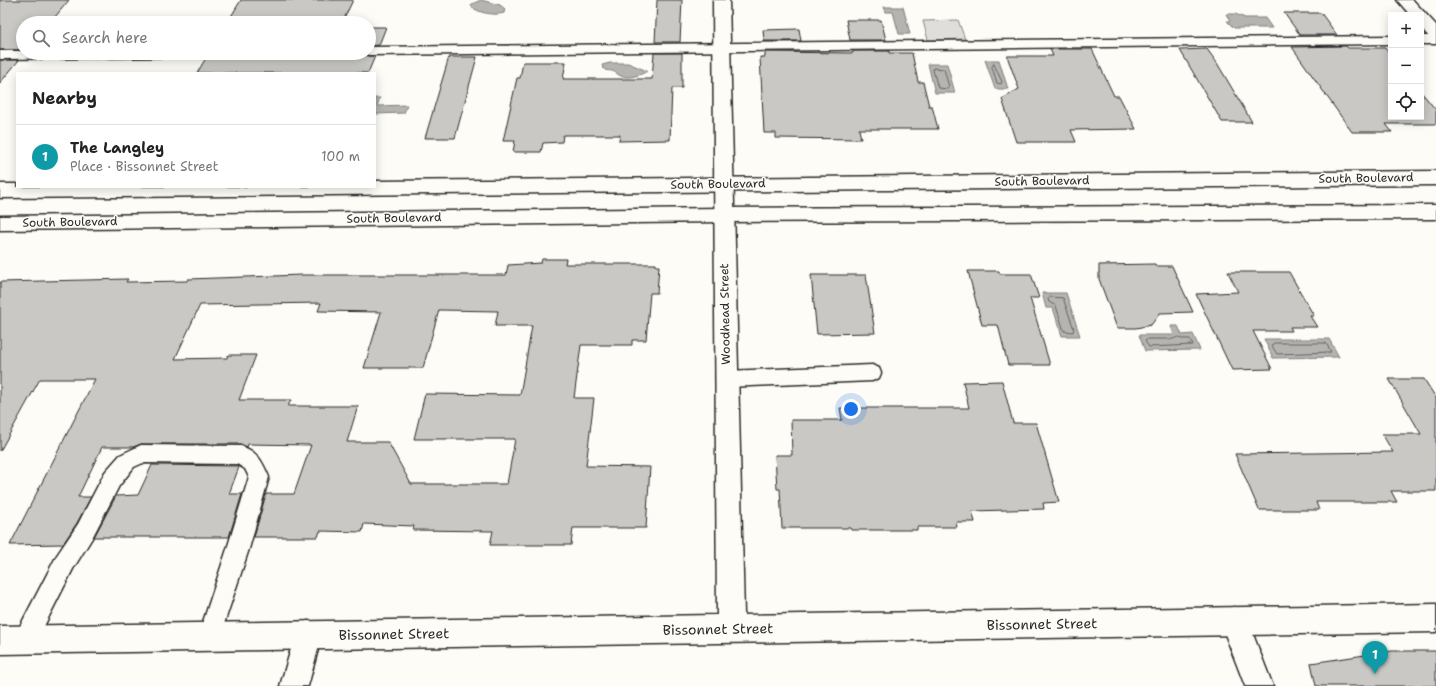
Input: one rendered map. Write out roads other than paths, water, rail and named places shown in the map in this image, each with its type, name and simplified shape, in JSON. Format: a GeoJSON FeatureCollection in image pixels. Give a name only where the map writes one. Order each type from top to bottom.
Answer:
{"type":"FeatureCollection","features":[{"type":"Feature","properties":{"kind":"street","name":"Woodhead Street"},"geometry":{"type":"LineString","coordinates":[[720,0],[731,628]]}},
{"type":"Feature","properties":{"kind":"street"},"geometry":{"type":"LineString","coordinates":[[1405,0],[1415,12]]}},
{"type":"Feature","properties":{"kind":"street"},"geometry":{"type":"LineString","coordinates":[[1424,21],[1436,35]]}},
{"type":"Feature","properties":{"kind":"street","name":"South Boulevard"},"geometry":{"type":"LineString","coordinates":[[376,187],[1436,178]]}},
{"type":"Feature","properties":{"kind":"street","name":"South Boulevard"},"geometry":{"type":"LineString","coordinates":[[0,191],[310,188]]}},
{"type":"Feature","properties":{"kind":"street","name":"South Boulevard"},"geometry":{"type":"LineString","coordinates":[[0,223],[723,215],[1436,212]]}},
{"type":"Feature","properties":{"kind":"street","name":"Bissonnet Street"},"geometry":{"type":"LineString","coordinates":[[13,640],[1436,618]]}},
{"type":"Feature","properties":{"kind":"street"},"geometry":{"type":"LineString","coordinates":[[1234,621],[1259,686]]}},
{"type":"Feature","properties":{"kind":"street"},"geometry":{"type":"LineString","coordinates":[[294,686],[308,636]]}},
{"type":"Feature","properties":{"kind":"lane"},"geometry":{"type":"LineString","coordinates":[[376,51],[1388,40]]}},
{"type":"Feature","properties":{"kind":"lane"},"geometry":{"type":"LineString","coordinates":[[1424,40],[1436,40]]}},
{"type":"Feature","properties":{"kind":"lane"},"geometry":{"type":"LineString","coordinates":[[0,55],[16,55]]}},
{"type":"Feature","properties":{"kind":"lane"},"geometry":{"type":"LineString","coordinates":[[726,379],[872,373]]}},
{"type":"Feature","properties":{"kind":"lane"},"geometry":{"type":"LineString","coordinates":[[13,640],[85,531],[112,479],[127,461],[141,454],[241,455],[252,463],[259,477],[238,549],[209,637]]}},
{"type":"Feature","properties":{"kind":"water"},"geometry":{"type":"Polygon","coordinates":[[[481,0],[500,5],[505,9],[504,13],[486,13],[471,6],[472,4],[481,0]]]}},
{"type":"Feature","properties":{"kind":"water"},"geometry":{"type":"Polygon","coordinates":[[[884,7],[903,7],[910,34],[899,34],[893,12],[886,12],[884,7]]]}},
{"type":"Feature","properties":{"kind":"water"},"geometry":{"type":"Polygon","coordinates":[[[1226,14],[1235,14],[1245,18],[1265,18],[1272,28],[1234,28],[1227,21],[1230,21],[1226,14]]]}},
{"type":"Feature","properties":{"kind":"water"},"geometry":{"type":"Polygon","coordinates":[[[985,60],[999,60],[1008,89],[995,89],[985,60]]]}},
{"type":"Feature","properties":{"kind":"water"},"geometry":{"type":"Polygon","coordinates":[[[610,63],[628,63],[647,71],[635,76],[624,77],[613,71],[604,69],[602,65],[610,63]]]}},
{"type":"Feature","properties":{"kind":"water"},"geometry":{"type":"Polygon","coordinates":[[[928,64],[947,64],[955,93],[935,93],[928,64]]]}},
{"type":"Feature","properties":{"kind":"water"},"geometry":{"type":"Polygon","coordinates":[[[376,98],[380,98],[377,106],[407,105],[404,113],[376,114],[376,98]]]}},
{"type":"Feature","properties":{"kind":"water"},"geometry":{"type":"Polygon","coordinates":[[[1042,293],[1066,293],[1080,336],[1062,336],[1053,308],[1046,308],[1042,293]]]}},
{"type":"Feature","properties":{"kind":"water"},"geometry":{"type":"Polygon","coordinates":[[[1171,326],[1178,326],[1182,335],[1193,334],[1200,350],[1145,351],[1139,335],[1174,335],[1171,326]]]}},
{"type":"Feature","properties":{"kind":"water"},"geometry":{"type":"Polygon","coordinates":[[[1264,339],[1329,339],[1339,357],[1273,358],[1264,339]]]}},
{"type":"Feature","properties":{"kind":"place","name":"The Langley"},"geometry":{"type":"Point","coordinates":[1375,674]}}]}
